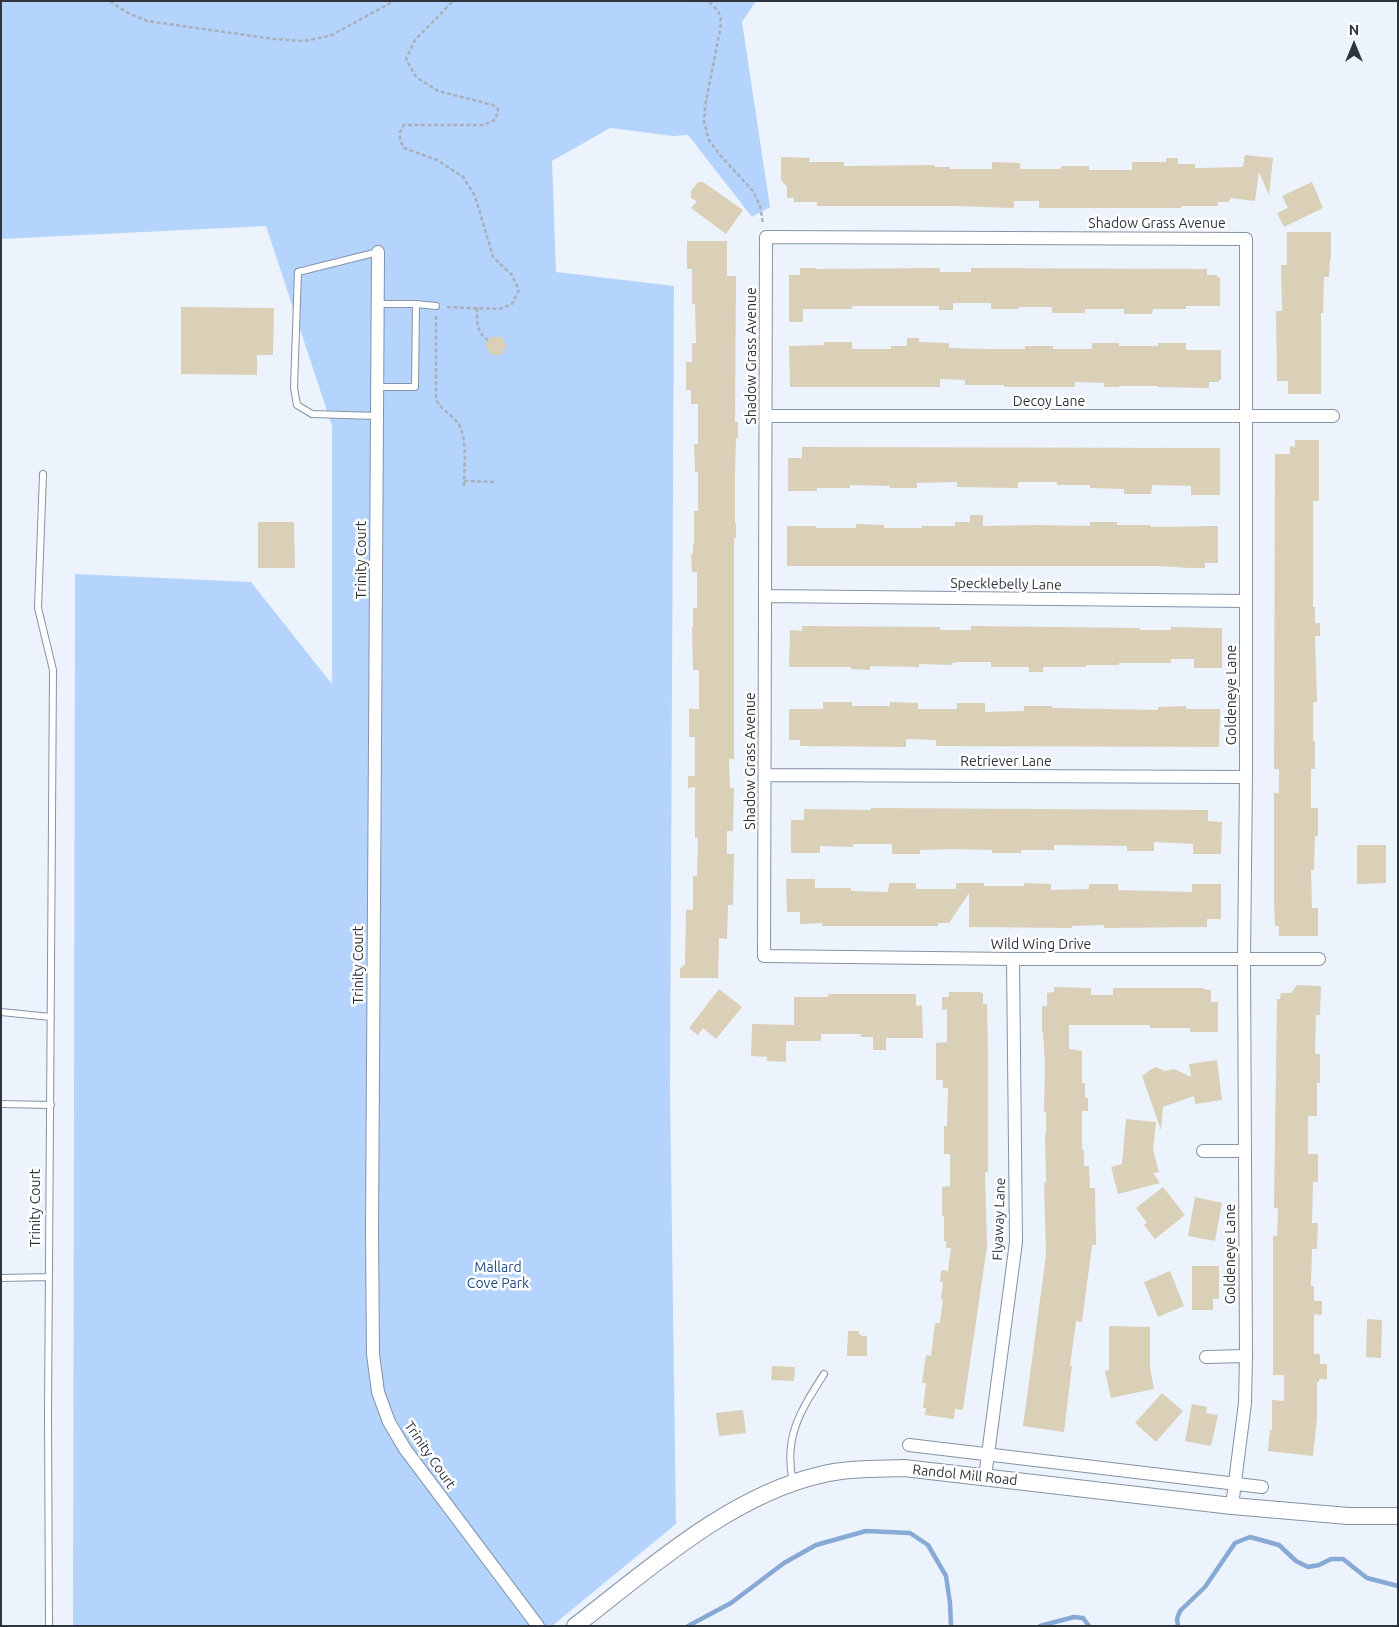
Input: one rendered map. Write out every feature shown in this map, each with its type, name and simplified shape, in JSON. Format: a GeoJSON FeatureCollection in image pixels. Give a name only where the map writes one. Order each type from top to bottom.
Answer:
{"type":"FeatureCollection","features":[{"type":"Feature","properties":{"kind":"main road","name":"Randol Mill Road"},"geometry":{"type":"LineString","coordinates":[[575,1626],[676,1548],[716,1521],[758,1497],[820,1475],[853,1470],[904,1468],[1232,1506],[1348,1516],[1398,1516]]}},
{"type":"Feature","properties":{"kind":"street","name":"Shadow Grass Avenue"},"geometry":{"type":"LineString","coordinates":[[764,956],[766,237],[1246,239]]}},
{"type":"Feature","properties":{"kind":"street","name":"Goldeneye Lane"},"geometry":{"type":"LineString","coordinates":[[1232,1506],[1245,1403],[1246,1356],[1244,958],[1246,239]]}},
{"type":"Feature","properties":{"kind":"street","name":"Trinity Court"},"geometry":{"type":"LineString","coordinates":[[378,252],[372,1230],[373,1354],[378,1392],[389,1422],[405,1449],[538,1626]]}},
{"type":"Feature","properties":{"kind":"street","name":"Decoy Lane"},"geometry":{"type":"LineString","coordinates":[[766,416],[1333,416]]}},
{"type":"Feature","properties":{"kind":"street","name":"Specklebelly Lane"},"geometry":{"type":"LineString","coordinates":[[765,596],[1246,601]]}},
{"type":"Feature","properties":{"kind":"street","name":"Retriever Lane"},"geometry":{"type":"LineString","coordinates":[[766,776],[1246,777]]}},
{"type":"Feature","properties":{"kind":"street","name":"Wild Wing Drive"},"geometry":{"type":"LineString","coordinates":[[764,956],[1013,959],[1319,959]]}},
{"type":"Feature","properties":{"kind":"street","name":"Flyaway Lane"},"geometry":{"type":"LineString","coordinates":[[985,1477],[1016,1242],[1013,959]]}},
{"type":"Feature","properties":{"kind":"street"},"geometry":{"type":"LineString","coordinates":[[1202,1151],[1245,1151]]}},
{"type":"Feature","properties":{"kind":"street"},"geometry":{"type":"LineString","coordinates":[[1206,1356],[1246,1356]]}},
{"type":"Feature","properties":{"kind":"street","name":"Randol Mill Road"},"geometry":{"type":"LineString","coordinates":[[909,1445],[1262,1487]]}},
{"type":"Feature","properties":{"kind":"lane"},"geometry":{"type":"LineString","coordinates":[[377,416],[312,414],[297,405],[294,388],[298,272],[378,252]]}},
{"type":"Feature","properties":{"kind":"lane"},"geometry":{"type":"LineString","coordinates":[[378,304],[436,306]]}},
{"type":"Feature","properties":{"kind":"lane"},"geometry":{"type":"LineString","coordinates":[[377,387],[415,387],[416,304]]}},
{"type":"Feature","properties":{"kind":"lane","name":"Trinity Court"},"geometry":{"type":"LineString","coordinates":[[43,474],[38,608],[53,670],[49,1626]]}},
{"type":"Feature","properties":{"kind":"lane"},"geometry":{"type":"LineString","coordinates":[[1,1012],[51,1017]]}},
{"type":"Feature","properties":{"kind":"lane"},"geometry":{"type":"LineString","coordinates":[[1,1104],[51,1105]]}},
{"type":"Feature","properties":{"kind":"lane"},"geometry":{"type":"LineString","coordinates":[[1,1278],[49,1277]]}},
{"type":"Feature","properties":{"kind":"lane"},"geometry":{"type":"LineString","coordinates":[[793,1483],[789,1465],[794,1432],[803,1406],[824,1374]]}},
{"type":"Feature","properties":{"kind":"path"},"geometry":{"type":"LineString","coordinates":[[110,1],[126,12],[147,21],[274,40],[303,41],[330,36],[394,1]]}},
{"type":"Feature","properties":{"kind":"path"},"geometry":{"type":"LineString","coordinates":[[454,1],[415,40],[406,59],[416,77],[438,91],[494,105],[498,109],[496,119],[484,125],[404,125],[400,132],[400,140],[404,148],[437,160],[463,177],[475,196],[493,256],[512,276],[519,290],[512,304],[499,308],[436,306],[436,399],[438,404],[459,423],[464,435],[464,488]]}},
{"type":"Feature","properties":{"kind":"path"},"geometry":{"type":"LineString","coordinates":[[690,1],[708,1],[721,17],[705,106],[704,122],[709,140],[752,192],[760,206],[766,237]]}},
{"type":"Feature","properties":{"kind":"path"},"geometry":{"type":"LineString","coordinates":[[477,308],[477,322],[480,331],[488,340]]}},
{"type":"Feature","properties":{"kind":"path"},"geometry":{"type":"LineString","coordinates":[[464,481],[496,482]]}},
{"type":"Feature","properties":{"kind":"green space","name":"Mallard Cove Park"},"geometry":{"type":"Polygon","coordinates":[[[1,1],[756,1],[742,22],[770,207],[752,217],[688,135],[673,136],[610,128],[552,161],[556,272],[674,286],[670,1089],[676,1524],[552,1626],[73,1626],[75,574],[251,582],[332,684],[332,426],[266,226],[1,239],[1,1]]]}},
{"type":"Feature","properties":{"kind":"building"},"geometry":{"type":"Polygon","coordinates":[[[1245,155],[1273,158],[1269,195],[1259,172],[1255,201],[1231,198],[1228,202],[1218,202],[1218,206],[1181,206],[1181,208],[1039,208],[1039,201],[1014,201],[1014,208],[817,206],[817,202],[794,202],[794,198],[787,198],[787,187],[781,180],[781,157],[810,158],[809,162],[844,162],[844,166],[935,165],[935,167],[950,167],[950,169],[992,169],[992,162],[1020,163],[1020,169],[1061,169],[1061,166],[1089,166],[1089,170],[1132,170],[1132,162],[1166,162],[1166,158],[1178,158],[1178,164],[1195,164],[1195,168],[1243,167],[1245,155]]]}},
{"type":"Feature","properties":{"kind":"building"},"geometry":{"type":"Polygon","coordinates":[[[698,182],[703,182],[743,210],[726,234],[691,208],[697,201],[691,198],[691,191],[698,182]]]}},
{"type":"Feature","properties":{"kind":"building"},"geometry":{"type":"Polygon","coordinates":[[[1312,182],[1323,208],[1284,227],[1277,213],[1288,208],[1282,196],[1312,182]]]}},
{"type":"Feature","properties":{"kind":"building"},"geometry":{"type":"Polygon","coordinates":[[[1287,232],[1331,232],[1329,277],[1324,277],[1323,313],[1321,313],[1321,394],[1288,394],[1288,381],[1277,381],[1276,311],[1282,311],[1281,265],[1287,265],[1287,232]]]}},
{"type":"Feature","properties":{"kind":"building"},"geometry":{"type":"Polygon","coordinates":[[[687,241],[727,241],[727,276],[736,276],[735,422],[738,422],[738,438],[736,438],[735,472],[736,538],[734,538],[734,759],[729,759],[730,788],[734,788],[733,831],[727,831],[727,854],[734,854],[733,905],[728,905],[727,939],[719,938],[718,978],[680,978],[680,968],[685,964],[686,910],[693,910],[693,876],[697,876],[698,838],[695,838],[695,787],[688,788],[688,776],[695,776],[695,737],[689,737],[689,709],[699,709],[699,670],[693,670],[692,627],[693,608],[697,608],[697,572],[692,572],[691,554],[693,554],[694,544],[694,511],[698,511],[698,472],[695,472],[694,444],[698,444],[698,404],[691,404],[691,390],[686,390],[686,362],[692,362],[692,343],[696,343],[695,304],[692,304],[692,269],[687,269],[687,241]]]}},
{"type":"Feature","properties":{"kind":"building"},"geometry":{"type":"Polygon","coordinates":[[[800,268],[940,268],[940,272],[971,272],[971,268],[1207,269],[1207,275],[1217,275],[1217,277],[1220,277],[1220,306],[1186,306],[1186,309],[1153,309],[1152,314],[1124,314],[1124,309],[1085,309],[1085,313],[1052,313],[1052,307],[991,309],[991,303],[953,303],[953,310],[939,310],[939,306],[852,306],[852,309],[803,309],[803,322],[789,322],[789,275],[800,275],[800,268]]]}},
{"type":"Feature","properties":{"kind":"building"},"geometry":{"type":"Polygon","coordinates":[[[181,307],[274,308],[273,355],[257,355],[257,375],[181,374],[181,307]]]}},
{"type":"Feature","properties":{"kind":"building"},"geometry":{"type":"Polygon","coordinates":[[[491,337],[501,337],[507,346],[501,355],[491,355],[485,345],[491,337]]]}},
{"type":"Feature","properties":{"kind":"building"},"geometry":{"type":"Polygon","coordinates":[[[907,338],[919,338],[919,342],[949,343],[949,348],[987,349],[1025,349],[1025,346],[1053,346],[1053,349],[1092,349],[1092,343],[1119,343],[1119,346],[1158,346],[1158,343],[1186,343],[1186,350],[1221,350],[1221,380],[1219,382],[1209,382],[1209,388],[1158,386],[1104,387],[1104,383],[1075,382],[1075,387],[1004,387],[1004,385],[965,385],[965,380],[940,379],[940,387],[790,387],[789,346],[824,345],[824,342],[852,342],[852,349],[891,349],[891,346],[907,346],[907,338]]]}},
{"type":"Feature","properties":{"kind":"building"},"geometry":{"type":"Polygon","coordinates":[[[1295,440],[1319,440],[1319,501],[1313,501],[1313,607],[1315,607],[1315,623],[1320,623],[1320,636],[1315,636],[1317,702],[1313,702],[1313,741],[1315,741],[1315,769],[1311,769],[1311,808],[1318,808],[1318,836],[1315,836],[1314,870],[1311,870],[1312,908],[1318,908],[1318,936],[1279,936],[1279,926],[1275,926],[1274,793],[1279,793],[1279,769],[1274,769],[1275,454],[1290,454],[1290,446],[1295,447],[1295,440]]]}},
{"type":"Feature","properties":{"kind":"building"},"geometry":{"type":"Polygon","coordinates":[[[802,447],[1220,448],[1220,495],[1191,495],[1191,486],[1152,485],[1151,494],[1124,494],[1124,489],[1090,488],[1090,485],[1057,485],[1057,482],[1018,482],[1018,488],[957,487],[957,482],[917,483],[917,488],[850,485],[850,488],[817,488],[817,491],[788,491],[788,458],[802,458],[802,447]]]}},
{"type":"Feature","properties":{"kind":"building"},"geometry":{"type":"Polygon","coordinates":[[[970,515],[983,515],[983,526],[1090,526],[1090,522],[1117,522],[1117,525],[1151,525],[1151,527],[1218,526],[1218,563],[1205,563],[1205,568],[1157,566],[787,566],[787,526],[856,528],[856,524],[884,525],[884,528],[922,528],[922,526],[955,526],[955,522],[970,522],[970,515]]]}},
{"type":"Feature","properties":{"kind":"building"},"geometry":{"type":"Polygon","coordinates":[[[258,522],[294,522],[295,568],[258,568],[258,522]]]}},
{"type":"Feature","properties":{"kind":"building"},"geometry":{"type":"Polygon","coordinates":[[[802,626],[940,627],[940,630],[971,630],[971,626],[1140,628],[1140,630],[1171,630],[1171,627],[1222,628],[1222,668],[1194,668],[1194,659],[1171,659],[1171,663],[1119,663],[1119,665],[1086,665],[1086,667],[1043,667],[1043,672],[1029,672],[1029,667],[991,667],[991,662],[958,662],[952,663],[952,665],[919,664],[919,667],[870,666],[870,670],[851,669],[851,667],[789,667],[790,630],[802,631],[802,626]]]}},
{"type":"Feature","properties":{"kind":"building"},"geometry":{"type":"Polygon","coordinates":[[[823,702],[852,702],[852,706],[890,706],[890,702],[918,703],[918,709],[957,709],[957,703],[985,703],[985,712],[1024,711],[1024,706],[1158,710],[1158,707],[1186,706],[1186,709],[1220,709],[1219,747],[936,746],[936,740],[906,739],[906,747],[800,746],[800,740],[789,740],[789,709],[823,709],[823,702]]]}},
{"type":"Feature","properties":{"kind":"building"},"geometry":{"type":"Polygon","coordinates":[[[871,808],[1208,810],[1208,821],[1222,822],[1221,854],[1193,854],[1193,844],[1154,842],[1154,851],[1127,851],[1127,846],[1054,845],[1054,850],[1021,850],[1021,853],[992,853],[992,850],[953,849],[920,850],[920,854],[892,854],[892,844],[853,844],[853,847],[820,846],[820,853],[791,853],[791,820],[804,820],[804,809],[871,810],[871,808]]]}},
{"type":"Feature","properties":{"kind":"building"},"geometry":{"type":"Polygon","coordinates":[[[1357,845],[1386,845],[1386,883],[1357,884],[1357,845]]]}},
{"type":"Feature","properties":{"kind":"building"},"geometry":{"type":"Polygon","coordinates":[[[786,879],[815,879],[815,888],[851,888],[851,891],[888,892],[889,883],[916,883],[916,889],[956,889],[956,883],[984,883],[984,886],[1024,886],[1024,883],[1051,884],[1051,890],[1089,889],[1089,884],[1118,884],[1118,890],[1192,892],[1192,884],[1221,884],[1221,919],[1207,919],[1207,927],[1104,928],[1104,925],[1072,926],[1072,928],[969,927],[969,893],[949,923],[938,923],[938,926],[822,926],[822,923],[800,924],[800,912],[787,912],[786,879]]]}},
{"type":"Feature","properties":{"kind":"building"},"geometry":{"type":"Polygon","coordinates":[[[1297,985],[1321,986],[1320,1015],[1316,1015],[1315,1054],[1320,1054],[1320,1083],[1317,1083],[1317,1116],[1308,1116],[1308,1154],[1318,1154],[1318,1182],[1313,1182],[1312,1223],[1318,1223],[1317,1249],[1312,1249],[1311,1286],[1314,1286],[1314,1301],[1322,1301],[1322,1315],[1314,1314],[1314,1354],[1320,1354],[1320,1364],[1327,1364],[1327,1379],[1319,1379],[1319,1382],[1317,1382],[1317,1418],[1313,1456],[1268,1451],[1270,1430],[1272,1430],[1272,1400],[1284,1401],[1284,1375],[1273,1375],[1273,1236],[1277,1236],[1278,1208],[1274,1208],[1277,999],[1280,999],[1281,993],[1291,993],[1297,985]]]}},
{"type":"Feature","properties":{"kind":"building"},"geometry":{"type":"Polygon","coordinates":[[[1054,987],[1091,988],[1091,995],[1113,995],[1113,988],[1203,988],[1211,990],[1211,1002],[1218,1002],[1218,1032],[1190,1032],[1190,1028],[1150,1028],[1150,1025],[1069,1025],[1069,1049],[1082,1051],[1082,1083],[1085,1083],[1085,1098],[1088,1098],[1088,1111],[1082,1111],[1082,1150],[1084,1150],[1084,1166],[1089,1166],[1090,1188],[1095,1188],[1096,1245],[1092,1245],[1082,1322],[1076,1321],[1064,1432],[1023,1426],[1046,1256],[1044,1183],[1046,1183],[1046,1112],[1044,1112],[1045,1064],[1042,1006],[1047,1006],[1047,993],[1054,992],[1054,987]]]}},
{"type":"Feature","properties":{"kind":"building"},"geometry":{"type":"Polygon","coordinates":[[[719,989],[742,1007],[716,1039],[703,1028],[698,1035],[689,1028],[719,989]]]}},
{"type":"Feature","properties":{"kind":"building"},"geometry":{"type":"Polygon","coordinates":[[[949,992],[983,993],[983,1004],[987,1004],[988,1053],[988,1172],[985,1172],[987,1247],[963,1410],[955,1409],[954,1419],[925,1415],[926,1408],[923,1408],[926,1383],[922,1383],[926,1355],[931,1356],[935,1323],[940,1323],[943,1300],[941,1299],[943,1282],[940,1282],[941,1270],[948,1271],[951,1248],[946,1248],[946,1241],[944,1241],[944,1216],[942,1216],[942,1187],[950,1186],[950,1154],[944,1154],[944,1126],[947,1126],[948,1088],[943,1088],[943,1080],[936,1080],[936,1043],[947,1042],[947,1009],[942,1010],[942,997],[949,997],[949,992]]]}},
{"type":"Feature","properties":{"kind":"building"},"geometry":{"type":"Polygon","coordinates":[[[828,994],[916,994],[916,1006],[922,1005],[923,1038],[886,1038],[886,1050],[873,1050],[873,1037],[861,1037],[861,1034],[821,1034],[821,1041],[786,1041],[786,1062],[767,1061],[767,1057],[751,1056],[752,1024],[794,1025],[794,997],[828,997],[828,994]]]}},
{"type":"Feature","properties":{"kind":"building"},"geometry":{"type":"Polygon","coordinates":[[[1217,1060],[1222,1100],[1195,1104],[1194,1096],[1163,1107],[1161,1130],[1142,1076],[1156,1067],[1165,1071],[1174,1069],[1191,1077],[1189,1064],[1217,1060]]]}},
{"type":"Feature","properties":{"kind":"building"},"geometry":{"type":"Polygon","coordinates":[[[1126,1119],[1156,1122],[1153,1150],[1159,1172],[1153,1173],[1160,1183],[1118,1194],[1111,1167],[1122,1164],[1126,1119]]]}},
{"type":"Feature","properties":{"kind":"building"},"geometry":{"type":"Polygon","coordinates":[[[1163,1187],[1185,1215],[1155,1239],[1144,1225],[1147,1223],[1136,1208],[1163,1187]]]}},
{"type":"Feature","properties":{"kind":"building"},"geometry":{"type":"Polygon","coordinates":[[[1195,1197],[1222,1203],[1215,1241],[1188,1236],[1195,1197]]]}},
{"type":"Feature","properties":{"kind":"building"},"geometry":{"type":"Polygon","coordinates":[[[1192,1266],[1219,1266],[1219,1299],[1213,1299],[1213,1310],[1192,1310],[1192,1266]]]}},
{"type":"Feature","properties":{"kind":"building"},"geometry":{"type":"Polygon","coordinates":[[[1170,1271],[1184,1306],[1158,1317],[1144,1282],[1170,1271]]]}},
{"type":"Feature","properties":{"kind":"building"},"geometry":{"type":"Polygon","coordinates":[[[1367,1319],[1382,1320],[1381,1358],[1366,1357],[1367,1319]]]}},
{"type":"Feature","properties":{"kind":"building"},"geometry":{"type":"Polygon","coordinates":[[[1109,1326],[1150,1327],[1150,1367],[1154,1389],[1111,1398],[1105,1371],[1109,1370],[1109,1326]]]}},
{"type":"Feature","properties":{"kind":"building"},"geometry":{"type":"Polygon","coordinates":[[[848,1331],[859,1331],[861,1336],[867,1336],[867,1356],[847,1356],[848,1331]]]}},
{"type":"Feature","properties":{"kind":"building"},"geometry":{"type":"Polygon","coordinates":[[[772,1366],[795,1367],[794,1381],[771,1380],[772,1366]]]}},
{"type":"Feature","properties":{"kind":"building"},"geometry":{"type":"Polygon","coordinates":[[[1162,1393],[1183,1411],[1156,1442],[1135,1423],[1162,1393]]]}},
{"type":"Feature","properties":{"kind":"building"},"geometry":{"type":"Polygon","coordinates":[[[1192,1404],[1207,1407],[1206,1413],[1218,1415],[1211,1446],[1185,1441],[1192,1404]]]}},
{"type":"Feature","properties":{"kind":"building"},"geometry":{"type":"Polygon","coordinates":[[[743,1410],[746,1433],[719,1436],[716,1413],[743,1410]]]}},
{"type":"Feature","properties":{"kind":"waterway"},"geometry":{"type":"LineString","coordinates":[[688,1626],[731,1603],[784,1563],[816,1545],[866,1531],[910,1533],[928,1545],[946,1576],[951,1626]]}},
{"type":"Feature","properties":{"kind":"waterway"},"geometry":{"type":"LineString","coordinates":[[1178,1626],[1177,1619],[1180,1611],[1205,1587],[1235,1543],[1250,1537],[1279,1545],[1296,1561],[1308,1567],[1319,1565],[1331,1559],[1343,1559],[1367,1578],[1398,1586]]}},
{"type":"Feature","properties":{"kind":"waterway"},"geometry":{"type":"LineString","coordinates":[[1040,1626],[1074,1617],[1083,1618],[1089,1626]]}}]}
